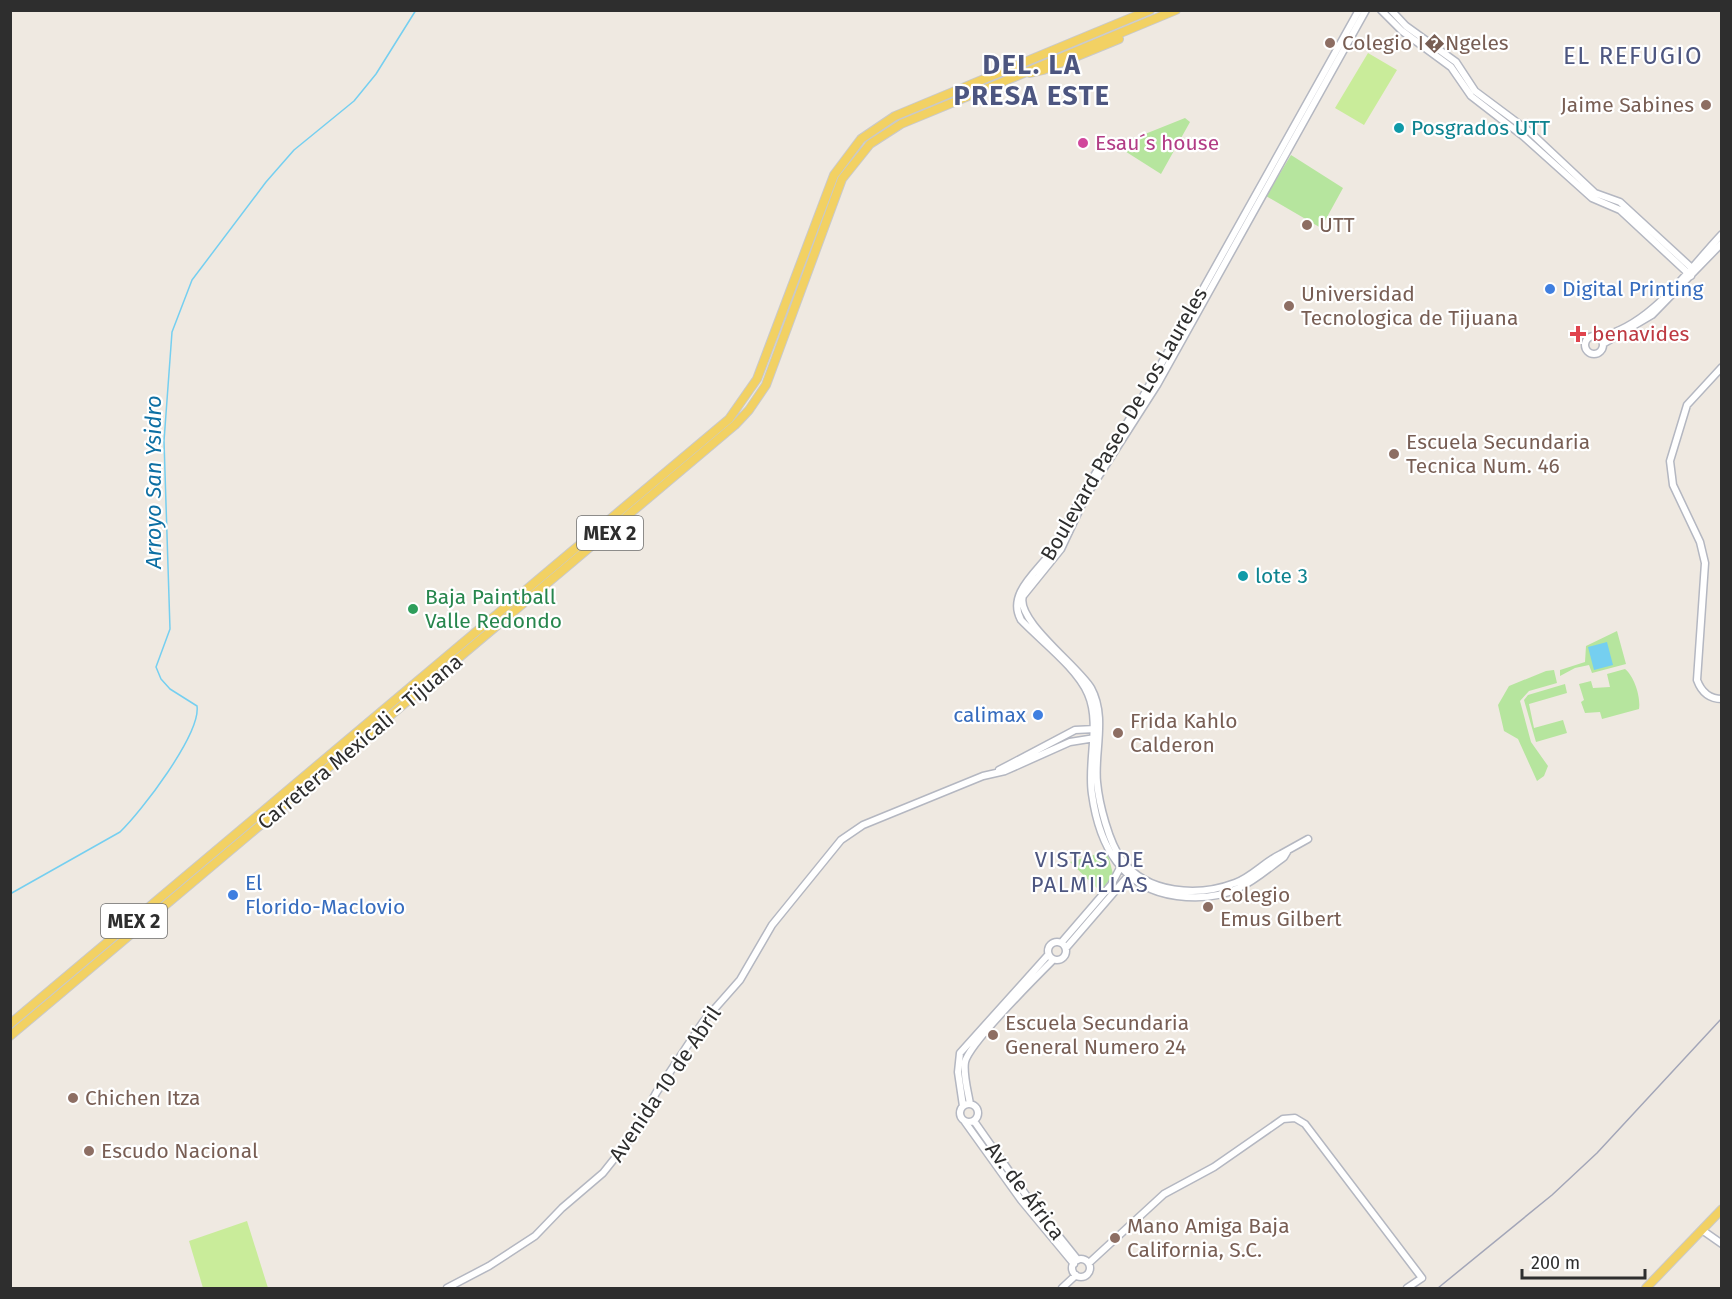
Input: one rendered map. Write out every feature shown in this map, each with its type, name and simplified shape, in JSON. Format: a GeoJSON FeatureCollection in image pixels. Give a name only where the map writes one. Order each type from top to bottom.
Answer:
{"type":"FeatureCollection","features":[{"type":"Feature","properties":{"kind":"main road","name":"Carretera Mexicali - Tijuana"},"geometry":{"type":"LineString","coordinates":[[10,1024],[729,419],[757,379],[834,176],[861,139],[896,116],[1150,10]]}},
{"type":"Feature","properties":{"kind":"main road","name":"Carretera Mexicali - Tijuana"},"geometry":{"type":"LineString","coordinates":[[10,1036],[730,430],[749,410],[766,385],[843,179],[860,154],[877,138],[901,124],[1176,10]]}},
{"type":"Feature","properties":{"kind":"main road"},"geometry":{"type":"LineString","coordinates":[[1022,73],[1043,70],[1175,17],[1183,10]]}},
{"type":"Feature","properties":{"kind":"main road"},"geometry":{"type":"LineString","coordinates":[[1646,1288],[1722,1209]]}},
{"type":"Feature","properties":{"kind":"street","name":"Boulevard Paseo De Los Laureles"},"geometry":{"type":"LineString","coordinates":[[1096,729],[1091,703],[1084,686],[1022,620],[1017,610],[1017,598],[1056,546],[1081,493],[1133,416],[1359,10]]}},
{"type":"Feature","properties":{"kind":"street","name":"Boulevard Paseo De Los Laureles"},"geometry":{"type":"LineString","coordinates":[[1284,854],[1239,888],[1204,897],[1159,893],[1128,876],[1120,868],[1109,848],[1094,804],[1091,785],[1097,704],[1092,689],[1078,671],[1027,618],[1022,608],[1023,596],[1055,558],[1086,496],[1157,385],[1366,10]]}},
{"type":"Feature","properties":{"kind":"street"},"geometry":{"type":"LineString","coordinates":[[1381,10],[1401,31],[1451,67],[1471,96],[1524,136],[1592,198],[1620,210],[1691,272]]}},
{"type":"Feature","properties":{"kind":"street"},"geometry":{"type":"LineString","coordinates":[[1391,10],[1406,26],[1456,62],[1475,91],[1530,132],[1595,193],[1620,201],[1691,272]]}},
{"type":"Feature","properties":{"kind":"street"},"geometry":{"type":"LineString","coordinates":[[1603,344],[1628,332],[1652,315],[1722,234]]}},
{"type":"Feature","properties":{"kind":"street"},"geometry":{"type":"LineString","coordinates":[[1599,337],[1603,344],[1602,349],[1596,354],[1586,350],[1585,342],[1588,337],[1599,337],[1625,327],[1648,311],[1722,243]]}},
{"type":"Feature","properties":{"kind":"street"},"geometry":{"type":"LineString","coordinates":[[1722,367],[1687,405],[1676,436],[1670,474],[1700,542],[1706,563],[1696,680],[1700,689],[1709,696],[1722,699]]}},
{"type":"Feature","properties":{"kind":"street"},"geometry":{"type":"LineString","coordinates":[[999,770],[1075,730],[1096,729]]}},
{"type":"Feature","properties":{"kind":"street","name":"Boulevard Paseo De Los Laureles"},"geometry":{"type":"LineString","coordinates":[[1095,738],[1097,784],[1104,816],[1122,860],[1152,884],[1190,891],[1225,886],[1242,880],[1284,854]]}},
{"type":"Feature","properties":{"kind":"street"},"geometry":{"type":"LineString","coordinates":[[999,770],[1005,771],[1070,742],[1095,738]]}},
{"type":"Feature","properties":{"kind":"street","name":"Avenida 10 de Abril"},"geometry":{"type":"LineString","coordinates":[[447,1288],[489,1266],[535,1236],[562,1208],[603,1173],[634,1134],[656,1093],[703,1022],[740,980],[758,953],[772,925],[841,840],[863,825],[999,770]]}},
{"type":"Feature","properties":{"kind":"street"},"geometry":{"type":"LineString","coordinates":[[1284,854],[1308,839]]}},
{"type":"Feature","properties":{"kind":"street"},"geometry":{"type":"LineString","coordinates":[[966,1122],[974,1121],[978,1112],[967,1105],[958,1072],[960,1053],[1051,957],[1064,957],[1063,945],[1111,885],[1120,868]]}},
{"type":"Feature","properties":{"kind":"street"},"geometry":{"type":"LineString","coordinates":[[1051,957],[1049,946],[1063,945],[1128,876]]}},
{"type":"Feature","properties":{"kind":"street"},"geometry":{"type":"LineString","coordinates":[[967,1105],[960,1115],[1021,1200],[1076,1262],[1089,1263],[1164,1194],[1214,1167],[1283,1119],[1300,1120],[1422,1278],[1407,1288]]}},
{"type":"Feature","properties":{"kind":"street","name":"Av. de África"},"geometry":{"type":"LineString","coordinates":[[974,1121],[1076,1262]]}},
{"type":"Feature","properties":{"kind":"street"},"geometry":{"type":"LineString","coordinates":[[1702,1230],[1722,1244]]}},
{"type":"Feature","properties":{"kind":"street"},"geometry":{"type":"LineString","coordinates":[[1076,1262],[1072,1270],[1076,1275]]}},
{"type":"Feature","properties":{"kind":"street"},"geometry":{"type":"LineString","coordinates":[[1062,1288],[1076,1275],[1087,1274],[1090,1269],[1089,1263]]}},
{"type":"Feature","properties":{"kind":"green space"},"geometry":{"type":"Polygon","coordinates":[[[1368,53],[1397,70],[1364,125],[1335,108],[1368,53]]]}},
{"type":"Feature","properties":{"kind":"green space"},"geometry":{"type":"Polygon","coordinates":[[[1185,118],[1190,122],[1161,174],[1120,148],[1120,144],[1185,118]]]}},
{"type":"Feature","properties":{"kind":"green space"},"geometry":{"type":"Polygon","coordinates":[[[1291,155],[1343,188],[1321,228],[1266,196],[1291,155]]]}},
{"type":"Feature","properties":{"kind":"green space"},"geometry":{"type":"Polygon","coordinates":[[[1617,631],[1626,664],[1592,673],[1589,665],[1575,668],[1560,676],[1560,670],[1585,662],[1586,646],[1617,631]]]}},
{"type":"Feature","properties":{"kind":"green space"},"geometry":{"type":"Polygon","coordinates":[[[1625,669],[1636,687],[1639,709],[1602,719],[1600,712],[1585,713],[1579,684],[1591,681],[1593,688],[1610,687],[1607,674],[1625,669]]]}},
{"type":"Feature","properties":{"kind":"green space"},"geometry":{"type":"Polygon","coordinates":[[[1554,670],[1557,683],[1529,691],[1520,701],[1531,742],[1548,766],[1544,776],[1537,781],[1518,739],[1504,731],[1498,705],[1509,686],[1554,670]]]}},
{"type":"Feature","properties":{"kind":"green space"},"geometry":{"type":"Polygon","coordinates":[[[1565,684],[1567,693],[1529,704],[1534,728],[1563,720],[1567,733],[1536,742],[1524,700],[1528,695],[1565,684]]]}},
{"type":"Feature","properties":{"kind":"green space"},"geometry":{"type":"Polygon","coordinates":[[[1107,851],[1113,874],[1101,892],[1070,862],[1107,851]]]}},
{"type":"Feature","properties":{"kind":"green space"},"geometry":{"type":"Polygon","coordinates":[[[247,1221],[268,1288],[203,1288],[189,1241],[247,1221]]]}},
{"type":"Feature","properties":{"kind":"water"},"geometry":{"type":"Polygon","coordinates":[[[1607,642],[1613,665],[1594,670],[1588,647],[1607,642]]]}},
{"type":"Feature","properties":{"kind":"waterway","name":"Arroyo San Ysidro"},"geometry":{"type":"LineString","coordinates":[[10,894],[120,832],[155,791],[190,735],[196,719],[197,706],[170,689],[161,679],[156,667],[170,629],[164,441],[172,332],[192,280],[266,182],[294,150],[354,101],[376,74],[416,10]]}},
{"type":"Feature","properties":{"kind":"railway"},"geometry":{"type":"LineString","coordinates":[[1438,1288],[1552,1195],[1597,1153],[1722,1018]]}},
{"type":"Feature","properties":{"kind":"place","name":"Colegio I�Ngeles"},"geometry":{"type":"Point","coordinates":[1330,43]}},
{"type":"Feature","properties":{"kind":"place","name":"Jaime Sabines"},"geometry":{"type":"Point","coordinates":[1706,105]}},
{"type":"Feature","properties":{"kind":"place","name":"Posgrados UTT"},"geometry":{"type":"Point","coordinates":[1399,128]}},
{"type":"Feature","properties":{"kind":"place","name":"Esau´s house"},"geometry":{"type":"Point","coordinates":[1083,143]}},
{"type":"Feature","properties":{"kind":"place","name":"UTT"},"geometry":{"type":"Point","coordinates":[1307,225]}},
{"type":"Feature","properties":{"kind":"place","name":"Digital Printing"},"geometry":{"type":"Point","coordinates":[1550,289]}},
{"type":"Feature","properties":{"kind":"place","name":"Universidad Tecnologica de Tijuana"},"geometry":{"type":"Point","coordinates":[1289,306]}},
{"type":"Feature","properties":{"kind":"place","name":"benavides"},"geometry":{"type":"Point","coordinates":[1578,334]}},
{"type":"Feature","properties":{"kind":"place","name":"Escuela Secundaria Tecnica Num. 46"},"geometry":{"type":"Point","coordinates":[1394,454]}},
{"type":"Feature","properties":{"kind":"place","name":"lote 3"},"geometry":{"type":"Point","coordinates":[1243,576]}},
{"type":"Feature","properties":{"kind":"place","name":"Baja Paintball Valle Redondo"},"geometry":{"type":"Point","coordinates":[413,609]}},
{"type":"Feature","properties":{"kind":"place","name":"calimax"},"geometry":{"type":"Point","coordinates":[1038,715]}},
{"type":"Feature","properties":{"kind":"place","name":"Frida Kahlo Calderon"},"geometry":{"type":"Point","coordinates":[1118,733]}},
{"type":"Feature","properties":{"kind":"place","name":"El Florido-Maclovio"},"geometry":{"type":"Point","coordinates":[233,895]}},
{"type":"Feature","properties":{"kind":"place","name":"Colegio Emus Gilbert"},"geometry":{"type":"Point","coordinates":[1208,907]}},
{"type":"Feature","properties":{"kind":"place","name":"Escuela Secundaria General Numero 24"},"geometry":{"type":"Point","coordinates":[993,1035]}},
{"type":"Feature","properties":{"kind":"place","name":"Chichen Itza"},"geometry":{"type":"Point","coordinates":[73,1098]}},
{"type":"Feature","properties":{"kind":"place","name":"Escudo Nacional"},"geometry":{"type":"Point","coordinates":[89,1151]}},
{"type":"Feature","properties":{"kind":"place","name":"Mano Amiga Baja California, S.C."},"geometry":{"type":"Point","coordinates":[1115,1238]}},
{"type":"Feature","properties":{"kind":"district","name":"EL REFUGIO"},"geometry":{"type":"Point","coordinates":[1633,56]}},
{"type":"Feature","properties":{"kind":"district","name":"DEL. LA PRESA ESTE"},"geometry":{"type":"Point","coordinates":[1032,80]}},
{"type":"Feature","properties":{"kind":"district","name":"VISTAS DE PALMILLAS"},"geometry":{"type":"Point","coordinates":[1090,872]}}]}
